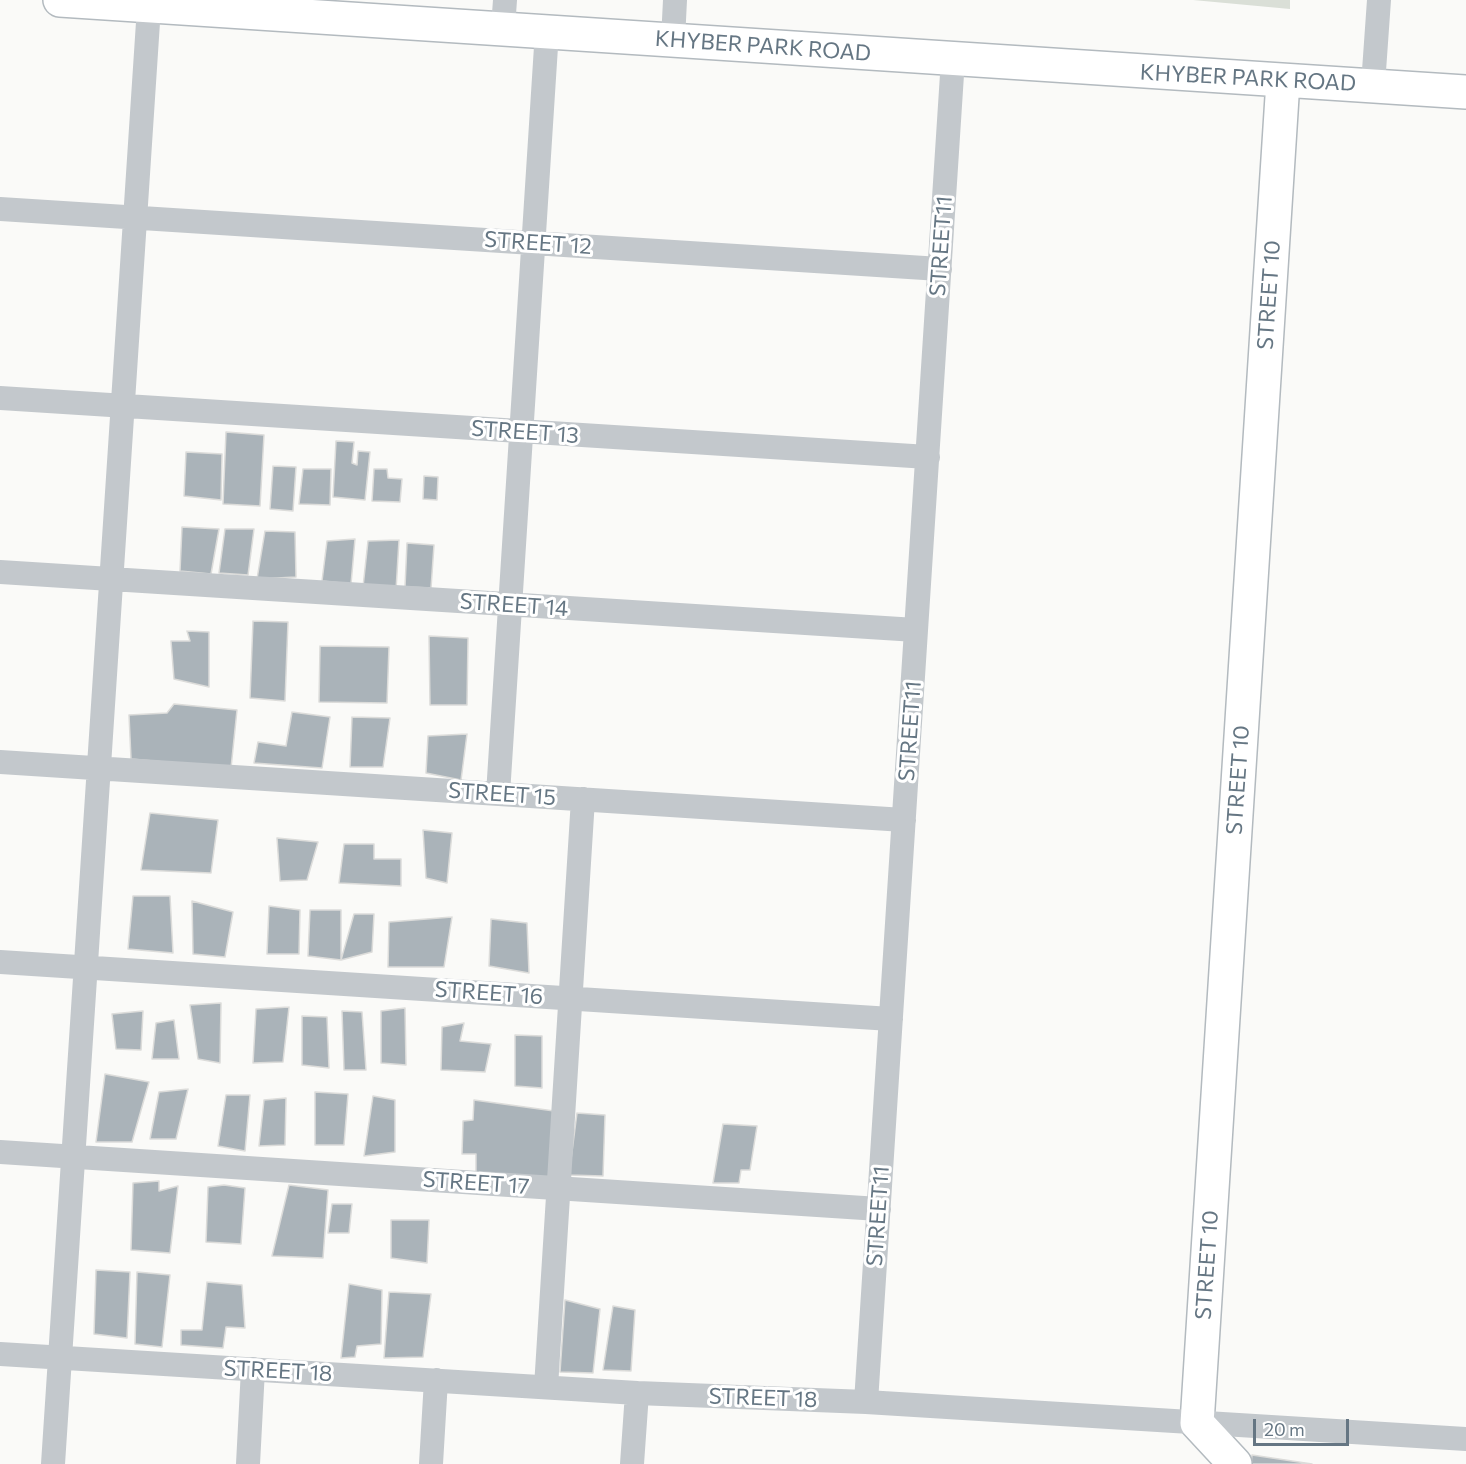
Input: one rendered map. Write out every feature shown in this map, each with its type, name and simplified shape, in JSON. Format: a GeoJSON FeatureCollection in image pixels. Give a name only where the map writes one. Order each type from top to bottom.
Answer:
{"type":"FeatureCollection","features":[{"type":"Feature","properties":{"kind":"street","name":"KHYBER PARK ROAD"},"geometry":{"type":"LineString","coordinates":[[60,0],[149,7],[504,14],[547,31],[1466,92]]}},
{"type":"Feature","properties":{"kind":"street"},"geometry":{"type":"LineString","coordinates":[[673,40],[675,0]]}},
{"type":"Feature","properties":{"kind":"street"},"geometry":{"type":"LineString","coordinates":[[1373,85],[1379,0]]}},
{"type":"Feature","properties":{"kind":"street"},"geometry":{"type":"LineString","coordinates":[[53,1464],[149,7]]}},
{"type":"Feature","properties":{"kind":"street"},"geometry":{"type":"LineString","coordinates":[[498,794],[547,31]]}},
{"type":"Feature","properties":{"kind":"street","name":"STREET11"},"geometry":{"type":"LineString","coordinates":[[866,1402],[953,59]]}},
{"type":"Feature","properties":{"kind":"street","name":"STREET 10"},"geometry":{"type":"LineString","coordinates":[[1197,1423],[1283,81]]}},
{"type":"Feature","properties":{"kind":"street","name":"STREET 12"},"geometry":{"type":"LineString","coordinates":[[0,209],[940,269]]}},
{"type":"Feature","properties":{"kind":"street","name":"STREET 13"},"geometry":{"type":"LineString","coordinates":[[0,398],[928,457]]}},
{"type":"Feature","properties":{"kind":"street","name":"STREET 14"},"geometry":{"type":"LineString","coordinates":[[0,572],[916,630]]}},
{"type":"Feature","properties":{"kind":"street","name":"STREET 15"},"geometry":{"type":"LineString","coordinates":[[0,762],[904,820]]}},
{"type":"Feature","properties":{"kind":"street"},"geometry":{"type":"LineString","coordinates":[[546,1387],[583,799]]}},
{"type":"Feature","properties":{"kind":"street","name":"STREET 16"},"geometry":{"type":"LineString","coordinates":[[0,962],[891,1019]]}},
{"type":"Feature","properties":{"kind":"street","name":"STREET 17"},"geometry":{"type":"LineString","coordinates":[[0,1152],[879,1209]]}},
{"type":"Feature","properties":{"kind":"street","name":"STREET 18"},"geometry":{"type":"LineString","coordinates":[[0,1354],[637,1393],[866,1402],[1466,1439]]}},
{"type":"Feature","properties":{"kind":"street"},"geometry":{"type":"LineString","coordinates":[[248,1464],[253,1369]]}},
{"type":"Feature","properties":{"kind":"street"},"geometry":{"type":"LineString","coordinates":[[430,1464],[436,1380]]}},
{"type":"Feature","properties":{"kind":"street"},"geometry":{"type":"LineString","coordinates":[[632,1464],[637,1393]]}},
{"type":"Feature","properties":{"kind":"street"},"geometry":{"type":"LineString","coordinates":[[1197,1423],[1235,1464]]}},
{"type":"Feature","properties":{"kind":"shaded area"},"geometry":{"type":"Polygon","coordinates":[[[1193,0],[1290,0],[1290,9],[1193,0]]]}},
{"type":"Feature","properties":{"kind":"building"},"geometry":{"type":"Polygon","coordinates":[[[226,432],[264,435],[260,506],[223,504],[226,432]]]}},
{"type":"Feature","properties":{"kind":"building"},"geometry":{"type":"Polygon","coordinates":[[[336,441],[354,442],[352,463],[357,465],[358,451],[370,452],[365,500],[333,497],[336,441]]]}},
{"type":"Feature","properties":{"kind":"building"},"geometry":{"type":"Polygon","coordinates":[[[186,452],[222,454],[221,500],[184,496],[186,452]]]}},
{"type":"Feature","properties":{"kind":"building"},"geometry":{"type":"Polygon","coordinates":[[[273,466],[296,467],[293,511],[270,509],[273,466]]]}},
{"type":"Feature","properties":{"kind":"building"},"geometry":{"type":"Polygon","coordinates":[[[303,469],[331,469],[330,505],[299,504],[303,469]]]}},
{"type":"Feature","properties":{"kind":"building"},"geometry":{"type":"Polygon","coordinates":[[[374,469],[387,469],[388,478],[402,479],[400,502],[372,501],[374,469]]]}},
{"type":"Feature","properties":{"kind":"building"},"geometry":{"type":"Polygon","coordinates":[[[424,476],[438,477],[437,500],[423,499],[424,476]]]}},
{"type":"Feature","properties":{"kind":"building"},"geometry":{"type":"Polygon","coordinates":[[[182,527],[219,529],[211,574],[180,571],[182,527]]]}},
{"type":"Feature","properties":{"kind":"building"},"geometry":{"type":"Polygon","coordinates":[[[225,529],[254,529],[248,575],[219,573],[225,529]]]}},
{"type":"Feature","properties":{"kind":"building"},"geometry":{"type":"Polygon","coordinates":[[[265,531],[295,532],[296,577],[257,579],[265,531]]]}},
{"type":"Feature","properties":{"kind":"building"},"geometry":{"type":"Polygon","coordinates":[[[355,539],[351,584],[322,581],[327,541],[355,539]]]}},
{"type":"Feature","properties":{"kind":"building"},"geometry":{"type":"Polygon","coordinates":[[[399,540],[396,590],[363,587],[368,541],[399,540]]]}},
{"type":"Feature","properties":{"kind":"building"},"geometry":{"type":"Polygon","coordinates":[[[407,543],[434,545],[431,588],[405,587],[407,543]]]}},
{"type":"Feature","properties":{"kind":"building"},"geometry":{"type":"Polygon","coordinates":[[[253,621],[288,622],[285,701],[250,698],[253,621]]]}},
{"type":"Feature","properties":{"kind":"building"},"geometry":{"type":"Polygon","coordinates":[[[187,631],[209,632],[209,687],[174,679],[171,641],[190,641],[187,631]]]}},
{"type":"Feature","properties":{"kind":"building"},"geometry":{"type":"Polygon","coordinates":[[[429,636],[468,638],[467,705],[430,705],[429,636]]]}},
{"type":"Feature","properties":{"kind":"building"},"geometry":{"type":"Polygon","coordinates":[[[320,646],[389,647],[387,703],[319,702],[320,646]]]}},
{"type":"Feature","properties":{"kind":"building"},"geometry":{"type":"Polygon","coordinates":[[[174,704],[237,710],[231,768],[131,759],[129,715],[167,713],[174,704]]]}},
{"type":"Feature","properties":{"kind":"building"},"geometry":{"type":"Polygon","coordinates":[[[292,712],[330,717],[322,768],[254,763],[258,742],[286,746],[292,712]]]}},
{"type":"Feature","properties":{"kind":"building"},"geometry":{"type":"Polygon","coordinates":[[[352,717],[390,718],[383,767],[350,767],[352,717]]]}},
{"type":"Feature","properties":{"kind":"building"},"geometry":{"type":"Polygon","coordinates":[[[467,734],[461,780],[426,773],[428,736],[467,734]]]}},
{"type":"Feature","properties":{"kind":"building"},"geometry":{"type":"Polygon","coordinates":[[[150,813],[218,820],[211,873],[141,870],[150,813]]]}},
{"type":"Feature","properties":{"kind":"building"},"geometry":{"type":"Polygon","coordinates":[[[423,830],[452,833],[447,883],[426,878],[423,830]]]}},
{"type":"Feature","properties":{"kind":"building"},"geometry":{"type":"Polygon","coordinates":[[[277,838],[318,842],[307,880],[280,881],[277,838]]]}},
{"type":"Feature","properties":{"kind":"building"},"geometry":{"type":"Polygon","coordinates":[[[344,844],[374,844],[374,859],[401,859],[401,886],[339,883],[344,844]]]}},
{"type":"Feature","properties":{"kind":"building"},"geometry":{"type":"Polygon","coordinates":[[[133,896],[170,896],[173,953],[128,949],[133,896]]]}},
{"type":"Feature","properties":{"kind":"building"},"geometry":{"type":"Polygon","coordinates":[[[192,901],[233,912],[225,957],[193,954],[192,901]]]}},
{"type":"Feature","properties":{"kind":"building"},"geometry":{"type":"Polygon","coordinates":[[[269,906],[300,910],[299,954],[267,954],[269,906]]]}},
{"type":"Feature","properties":{"kind":"building"},"geometry":{"type":"Polygon","coordinates":[[[310,910],[341,910],[341,960],[308,956],[310,910]]]}},
{"type":"Feature","properties":{"kind":"building"},"geometry":{"type":"Polygon","coordinates":[[[354,914],[374,914],[372,952],[341,960],[354,914]]]}},
{"type":"Feature","properties":{"kind":"building"},"geometry":{"type":"Polygon","coordinates":[[[452,917],[444,967],[388,967],[389,922],[452,917]]]}},
{"type":"Feature","properties":{"kind":"building"},"geometry":{"type":"Polygon","coordinates":[[[491,919],[527,923],[529,973],[489,966],[491,919]]]}},
{"type":"Feature","properties":{"kind":"building"},"geometry":{"type":"Polygon","coordinates":[[[221,1003],[220,1063],[198,1059],[190,1005],[221,1003]]]}},
{"type":"Feature","properties":{"kind":"building"},"geometry":{"type":"Polygon","coordinates":[[[289,1007],[283,1062],[253,1063],[256,1009],[289,1007]]]}},
{"type":"Feature","properties":{"kind":"building"},"geometry":{"type":"Polygon","coordinates":[[[405,1008],[406,1065],[381,1063],[381,1011],[405,1008]]]}},
{"type":"Feature","properties":{"kind":"building"},"geometry":{"type":"Polygon","coordinates":[[[143,1011],[141,1050],[116,1049],[112,1014],[143,1011]]]}},
{"type":"Feature","properties":{"kind":"building"},"geometry":{"type":"Polygon","coordinates":[[[342,1011],[362,1012],[366,1070],[344,1070],[342,1011]]]}},
{"type":"Feature","properties":{"kind":"building"},"geometry":{"type":"Polygon","coordinates":[[[302,1016],[327,1017],[329,1068],[302,1065],[302,1016]]]}},
{"type":"Feature","properties":{"kind":"building"},"geometry":{"type":"Polygon","coordinates":[[[174,1020],[179,1059],[152,1059],[156,1023],[174,1020]]]}},
{"type":"Feature","properties":{"kind":"building"},"geometry":{"type":"Polygon","coordinates":[[[464,1023],[460,1041],[491,1044],[485,1072],[441,1070],[442,1027],[464,1023]]]}},
{"type":"Feature","properties":{"kind":"building"},"geometry":{"type":"Polygon","coordinates":[[[515,1035],[542,1036],[542,1088],[515,1086],[515,1035]]]}},
{"type":"Feature","properties":{"kind":"building"},"geometry":{"type":"Polygon","coordinates":[[[105,1074],[149,1082],[132,1142],[96,1142],[105,1074]]]}},
{"type":"Feature","properties":{"kind":"building"},"geometry":{"type":"Polygon","coordinates":[[[188,1089],[176,1139],[150,1139],[159,1092],[188,1089]]]}},
{"type":"Feature","properties":{"kind":"building"},"geometry":{"type":"Polygon","coordinates":[[[315,1092],[348,1094],[344,1145],[315,1145],[315,1092]]]}},
{"type":"Feature","properties":{"kind":"building"},"geometry":{"type":"Polygon","coordinates":[[[226,1095],[250,1095],[245,1151],[218,1146],[226,1095]]]}},
{"type":"Feature","properties":{"kind":"building"},"geometry":{"type":"Polygon","coordinates":[[[373,1096],[395,1100],[395,1152],[364,1156],[373,1096]]]}},
{"type":"Feature","properties":{"kind":"building"},"geometry":{"type":"Polygon","coordinates":[[[286,1098],[285,1145],[259,1146],[264,1100],[286,1098]]]}},
{"type":"Feature","properties":{"kind":"building"},"geometry":{"type":"Polygon","coordinates":[[[474,1100],[554,1111],[549,1181],[476,1175],[476,1154],[462,1154],[463,1121],[473,1120],[474,1100]]]}},
{"type":"Feature","properties":{"kind":"building"},"geometry":{"type":"Polygon","coordinates":[[[577,1113],[605,1115],[603,1176],[569,1175],[577,1113]]]}},
{"type":"Feature","properties":{"kind":"building"},"geometry":{"type":"Polygon","coordinates":[[[723,1124],[757,1126],[750,1170],[741,1170],[739,1183],[713,1183],[723,1124]]]}},
{"type":"Feature","properties":{"kind":"building"},"geometry":{"type":"Polygon","coordinates":[[[159,1181],[159,1191],[178,1186],[170,1253],[131,1250],[133,1183],[159,1181]]]}},
{"type":"Feature","properties":{"kind":"building"},"geometry":{"type":"Polygon","coordinates":[[[224,1185],[245,1188],[241,1244],[206,1242],[208,1187],[224,1185]]]}},
{"type":"Feature","properties":{"kind":"building"},"geometry":{"type":"Polygon","coordinates":[[[289,1185],[328,1190],[323,1258],[272,1256],[289,1185]]]}},
{"type":"Feature","properties":{"kind":"building"},"geometry":{"type":"Polygon","coordinates":[[[332,1204],[352,1204],[349,1233],[328,1233],[332,1204]]]}},
{"type":"Feature","properties":{"kind":"building"},"geometry":{"type":"Polygon","coordinates":[[[391,1220],[429,1220],[427,1263],[391,1258],[391,1220]]]}},
{"type":"Feature","properties":{"kind":"building"},"geometry":{"type":"Polygon","coordinates":[[[96,1270],[130,1272],[127,1338],[94,1334],[96,1270]]]}},
{"type":"Feature","properties":{"kind":"building"},"geometry":{"type":"Polygon","coordinates":[[[137,1272],[170,1275],[162,1347],[135,1344],[137,1272]]]}},
{"type":"Feature","properties":{"kind":"building"},"geometry":{"type":"Polygon","coordinates":[[[207,1282],[242,1285],[245,1328],[226,1327],[223,1348],[181,1345],[181,1330],[202,1330],[207,1282]]]}},
{"type":"Feature","properties":{"kind":"building"},"geometry":{"type":"Polygon","coordinates":[[[349,1284],[382,1290],[381,1344],[357,1346],[355,1357],[341,1358],[349,1284]]]}},
{"type":"Feature","properties":{"kind":"building"},"geometry":{"type":"Polygon","coordinates":[[[389,1292],[431,1294],[423,1357],[384,1358],[389,1292]]]}},
{"type":"Feature","properties":{"kind":"building"},"geometry":{"type":"Polygon","coordinates":[[[565,1300],[600,1309],[593,1373],[560,1372],[565,1300]]]}},
{"type":"Feature","properties":{"kind":"building"},"geometry":{"type":"Polygon","coordinates":[[[613,1306],[635,1310],[631,1371],[603,1370],[613,1306]]]}},
{"type":"Feature","properties":{"kind":"building"},"geometry":{"type":"Polygon","coordinates":[[[1252,1455],[1312,1464],[1251,1464],[1252,1455]]]}}]}
